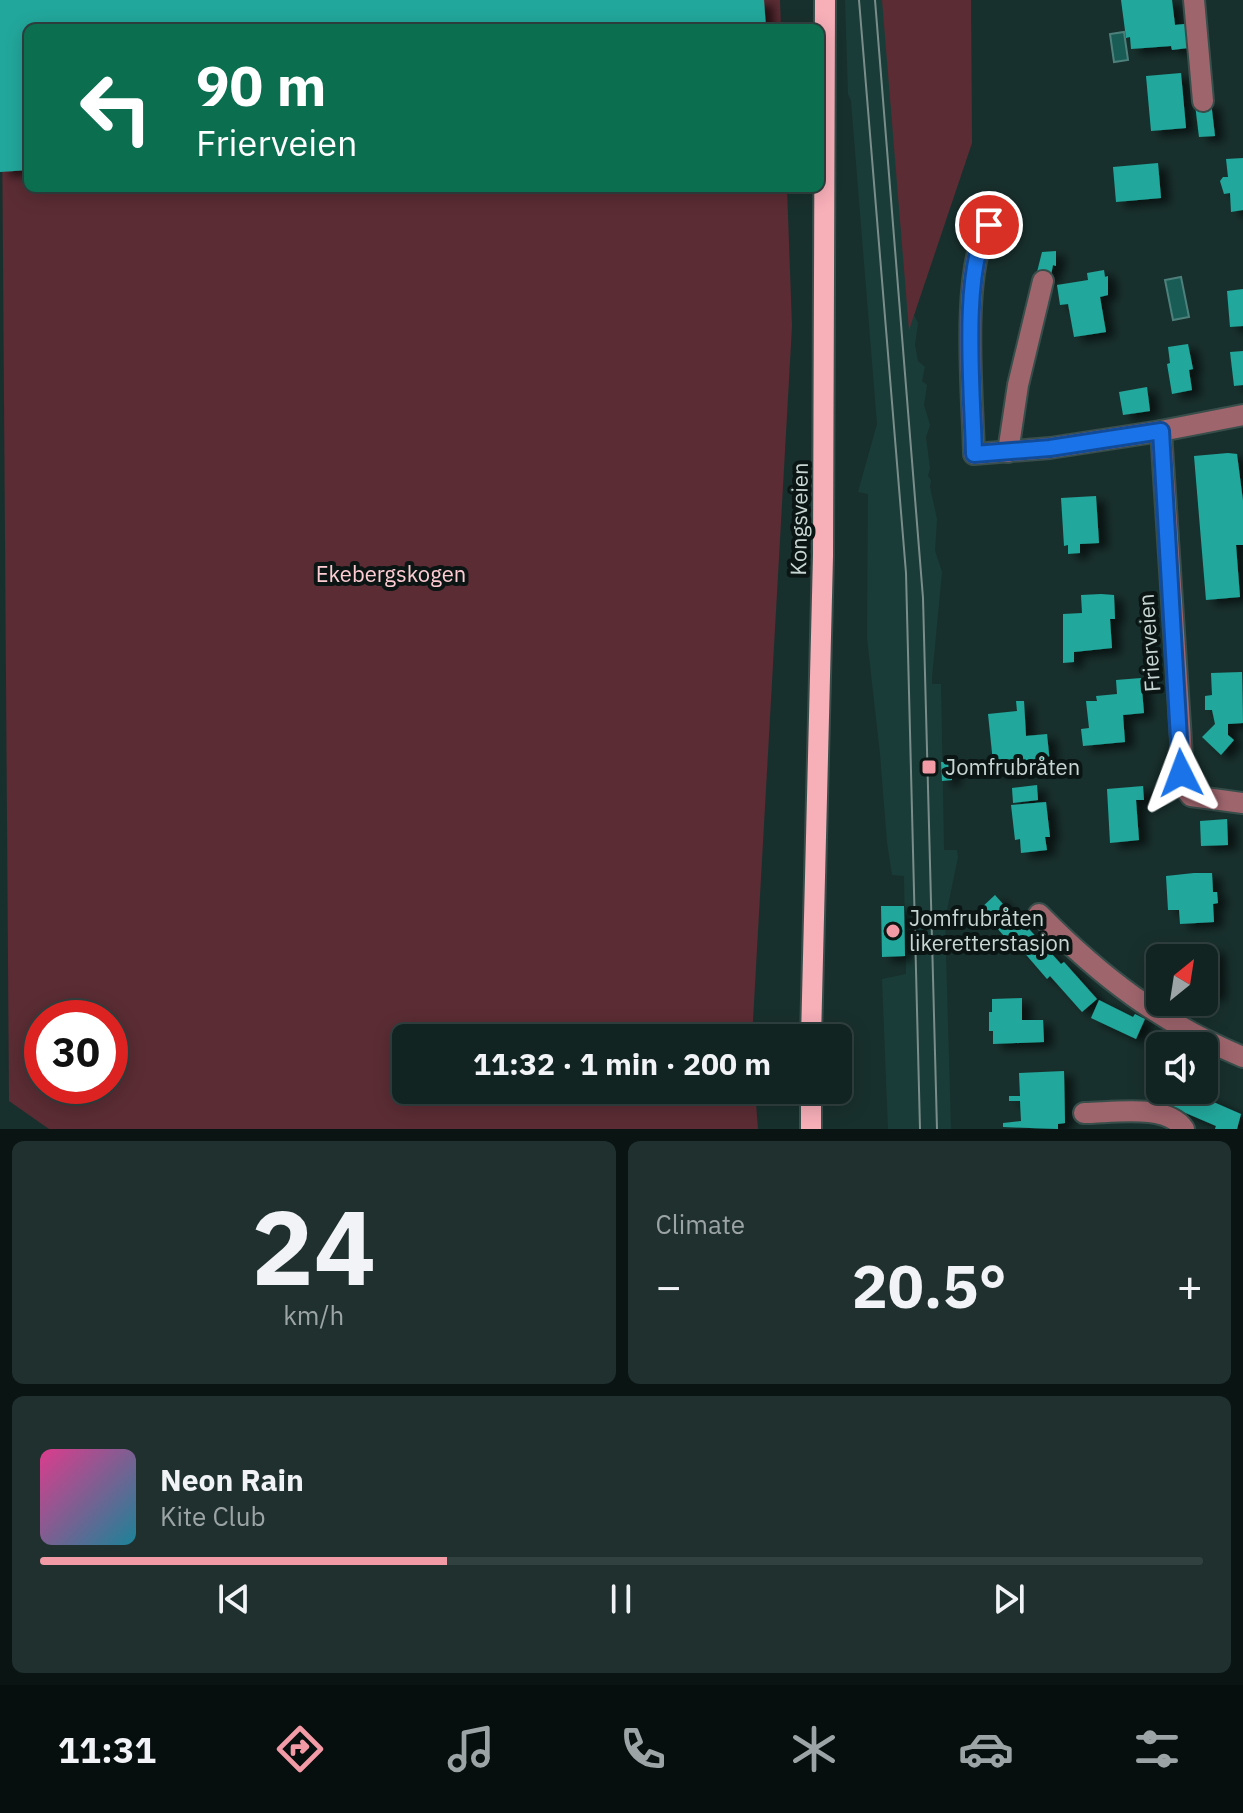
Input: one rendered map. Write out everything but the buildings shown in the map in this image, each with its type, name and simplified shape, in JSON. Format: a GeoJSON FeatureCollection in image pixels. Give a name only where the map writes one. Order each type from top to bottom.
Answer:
{"type":"FeatureCollection","features":[{"type":"Feature","properties":{"kind":"main road","name":"Kongsveien"},"geometry":{"type":"LineString","coordinates":[[811,1024],[823,526],[825,0]]}},
{"type":"Feature","properties":{"kind":"main road"},"geometry":{"type":"LineString","coordinates":[[811,1104],[811,1129]]}},
{"type":"Feature","properties":{"kind":"street"},"geometry":{"type":"LineString","coordinates":[[1194,0],[1203,101]]}},
{"type":"Feature","properties":{"kind":"street"},"geometry":{"type":"LineString","coordinates":[[989,225],[984,233],[974,278],[972,305],[974,454],[1161,431],[1243,415]]}},
{"type":"Feature","properties":{"kind":"street"},"geometry":{"type":"LineString","coordinates":[[1008,452],[1018,385],[1043,281]]}},
{"type":"Feature","properties":{"kind":"street","name":"Frierveien"},"geometry":{"type":"LineString","coordinates":[[1161,431],[1184,787],[1191,796],[1243,803]]}},
{"type":"Feature","properties":{"kind":"street"},"geometry":{"type":"LineString","coordinates":[[1039,914],[1120,989],[1179,1028],[1243,1057]]}},
{"type":"Feature","properties":{"kind":"street"},"geometry":{"type":"LineString","coordinates":[[1084,1113],[1157,1112],[1174,1117],[1184,1129]]}},
{"type":"Feature","properties":{"kind":"shaded area"},"geometry":{"type":"Polygon","coordinates":[[[845,0],[885,0],[916,310],[914,315],[918,323],[915,345],[918,361],[925,367],[922,381],[927,385],[924,405],[930,425],[926,437],[930,468],[928,476],[937,519],[935,551],[942,572],[932,684],[941,684],[944,850],[957,850],[958,857],[945,920],[951,1129],[888,1129],[882,979],[906,974],[904,876],[892,875],[867,638],[868,494],[858,492],[877,424],[848,94],[845,0]]]}},
{"type":"Feature","properties":{"kind":"shaded area"},"geometry":{"type":"Polygon","coordinates":[[[1124,32],[1128,60],[1114,62],[1110,34],[1124,32]]]}},
{"type":"Feature","properties":{"kind":"shaded area"},"geometry":{"type":"Polygon","coordinates":[[[1181,277],[1189,317],[1173,320],[1165,280],[1181,277]]]}},
{"type":"Feature","properties":{"kind":"green space","name":"Ekebergskogen"},"geometry":{"type":"Polygon","coordinates":[[[12,0],[780,0],[781,24],[24,24],[24,192],[787,192],[792,326],[753,1024],[392,1024],[392,1104],[756,1104],[758,1129],[49,1129],[9,1101],[2,118],[12,0]]]}},
{"type":"Feature","properties":{"kind":"green space"},"geometry":{"type":"Polygon","coordinates":[[[882,0],[971,0],[972,143],[909,330],[882,0]]]}},
{"type":"Feature","properties":{"kind":"tram line"},"geometry":{"type":"LineString","coordinates":[[859,0],[906,573],[920,1129]]}},
{"type":"Feature","properties":{"kind":"tram line"},"geometry":{"type":"LineString","coordinates":[[875,0],[923,598],[937,1129]]}},
{"type":"Feature","properties":{"kind":"place","name":"Jomfrubråten"},"geometry":{"type":"Point","coordinates":[929,767]}},
{"type":"Feature","properties":{"kind":"place","name":"Jomfrubråten likeretterstasjon"},"geometry":{"type":"Point","coordinates":[893,931]}},
{"type":"Feature","properties":{"kind":"route"},"geometry":{"type":"LineString","coordinates":[[989,225],[984,233],[974,278],[972,305],[974,454],[1050,448],[1161,431],[1181,773]]}}]}
